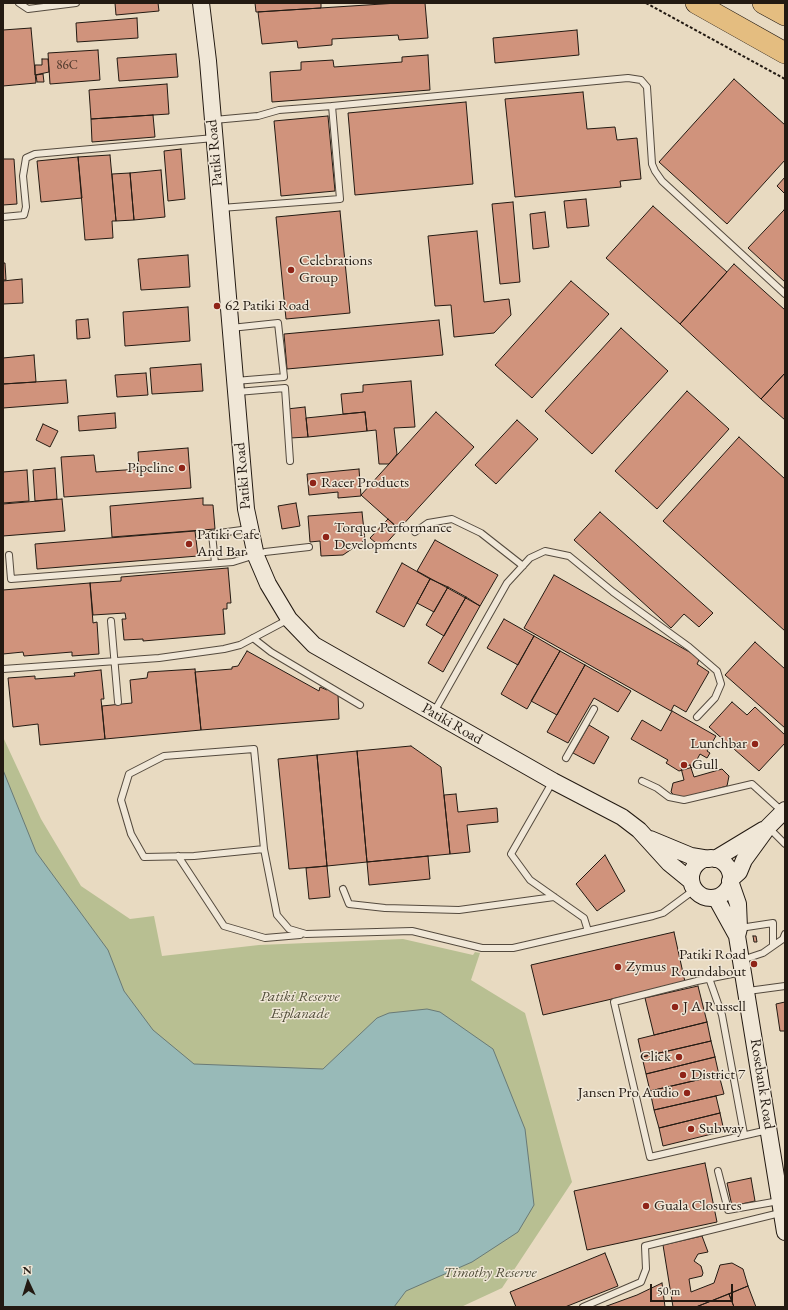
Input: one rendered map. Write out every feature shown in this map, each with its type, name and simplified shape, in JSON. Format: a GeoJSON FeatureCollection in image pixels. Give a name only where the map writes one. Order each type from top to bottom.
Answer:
{"type":"FeatureCollection","features":[{"type":"Feature","properties":{"kind":"highway"},"geometry":{"type":"LineString","coordinates":[[696,3],[785,53]]}},
{"type":"Feature","properties":{"kind":"highway"},"geometry":{"type":"LineString","coordinates":[[763,3],[785,15]]}},
{"type":"Feature","properties":{"kind":"main road","name":"Patiki Road"},"geometry":{"type":"LineString","coordinates":[[201,3],[208,61],[244,490],[249,529],[256,556],[268,584],[289,619],[314,645],[553,782],[622,817],[639,830],[669,863],[693,886]]}},
{"type":"Feature","properties":{"kind":"main road"},"geometry":{"type":"LineString","coordinates":[[768,827],[712,859],[697,864],[693,869],[693,886],[705,898],[716,898],[723,894],[728,888],[731,880],[739,872],[744,860],[768,827],[784,811]]}},
{"type":"Feature","properties":{"kind":"main road","name":"Patiki Road"},"geometry":{"type":"LineString","coordinates":[[644,837],[691,856],[712,859]]}},
{"type":"Feature","properties":{"kind":"main road"},"geometry":{"type":"LineString","coordinates":[[712,859],[722,862],[727,868],[731,880]]}},
{"type":"Feature","properties":{"kind":"main road","name":"Rosebank Road"},"geometry":{"type":"LineString","coordinates":[[731,880],[738,904],[738,932],[785,1232]]}},
{"type":"Feature","properties":{"kind":"main road","name":"Rosebank Road"},"geometry":{"type":"LineString","coordinates":[[716,898],[738,932]]}},
{"type":"Feature","properties":{"kind":"lane"},"geometry":{"type":"LineString","coordinates":[[19,3],[28,9],[76,3]]}},
{"type":"Feature","properties":{"kind":"lane"},"geometry":{"type":"LineString","coordinates":[[212,120],[258,116],[279,110],[628,78],[641,80],[647,87],[652,164],[655,171],[662,181],[785,294]]}},
{"type":"Feature","properties":{"kind":"lane"},"geometry":{"type":"LineString","coordinates":[[220,208],[340,200],[332,106]]}},
{"type":"Feature","properties":{"kind":"lane"},"geometry":{"type":"LineString","coordinates":[[3,217],[24,215],[26,207],[23,176],[26,158],[35,154],[214,138]]}},
{"type":"Feature","properties":{"kind":"lane"},"geometry":{"type":"LineString","coordinates":[[231,328],[278,323],[284,377],[235,387]]}},
{"type":"Feature","properties":{"kind":"lane"},"geometry":{"type":"LineString","coordinates":[[235,387],[285,388],[290,461]]}},
{"type":"Feature","properties":{"kind":"lane"},"geometry":{"type":"LineString","coordinates":[[415,532],[428,523],[452,519],[481,532],[523,566]]}},
{"type":"Feature","properties":{"kind":"lane"},"geometry":{"type":"LineString","coordinates":[[215,563],[212,534],[249,529]]}},
{"type":"Feature","properties":{"kind":"lane"},"geometry":{"type":"LineString","coordinates":[[9,555],[11,580],[233,562],[265,552],[309,547]]}},
{"type":"Feature","properties":{"kind":"lane"},"geometry":{"type":"LineString","coordinates":[[433,713],[507,583],[530,558],[546,551],[569,556],[613,592],[689,647],[717,671],[721,684],[715,698],[697,717]]}},
{"type":"Feature","properties":{"kind":"lane"},"geometry":{"type":"LineString","coordinates":[[3,669],[159,658],[224,649],[240,645],[289,619]]}},
{"type":"Feature","properties":{"kind":"lane"},"geometry":{"type":"LineString","coordinates":[[111,621],[118,702]]}},
{"type":"Feature","properties":{"kind":"lane"},"geometry":{"type":"LineString","coordinates":[[253,638],[271,652],[360,704]]}},
{"type":"Feature","properties":{"kind":"lane"},"geometry":{"type":"LineString","coordinates":[[566,758],[594,709]]}},
{"type":"Feature","properties":{"kind":"lane"},"geometry":{"type":"LineString","coordinates":[[264,849],[178,856],[144,857],[131,834],[121,800],[129,774],[164,756],[254,749],[264,849],[276,914],[289,929],[306,934]]}},
{"type":"Feature","properties":{"kind":"lane"},"geometry":{"type":"LineString","coordinates":[[642,781],[657,788],[669,798],[684,800],[752,784],[784,811]]}},
{"type":"Feature","properties":{"kind":"lane"},"geometry":{"type":"LineString","coordinates":[[553,782],[511,854],[530,880],[584,918],[588,931]]}},
{"type":"Feature","properties":{"kind":"lane"},"geometry":{"type":"LineString","coordinates":[[768,827],[785,844]]}},
{"type":"Feature","properties":{"kind":"lane"},"geometry":{"type":"LineString","coordinates":[[178,856],[224,926],[265,938],[306,934],[412,931],[482,948],[494,949],[522,946],[662,912],[693,886]]}},
{"type":"Feature","properties":{"kind":"lane"},"geometry":{"type":"LineString","coordinates":[[343,889],[349,904],[385,908],[459,910],[554,897]]}},
{"type":"Feature","properties":{"kind":"lane"},"geometry":{"type":"LineString","coordinates":[[738,932],[773,923],[773,946]]}},
{"type":"Feature","properties":{"kind":"lane"},"geometry":{"type":"LineString","coordinates":[[769,1129],[650,1157],[614,1002],[709,978],[743,966],[783,939],[785,934]]}},
{"type":"Feature","properties":{"kind":"lane"},"geometry":{"type":"LineString","coordinates":[[709,978],[722,1015],[744,1134]]}},
{"type":"Feature","properties":{"kind":"lane"},"geometry":{"type":"LineString","coordinates":[[748,991],[785,986]]}},
{"type":"Feature","properties":{"kind":"lane"},"geometry":{"type":"LineString","coordinates":[[718,1171],[728,1210],[781,1206]]}},
{"type":"Feature","properties":{"kind":"lane"},"geometry":{"type":"LineString","coordinates":[[583,1307],[641,1282],[646,1269],[645,1246],[781,1206]]}},
{"type":"Feature","properties":{"kind":"path"},"geometry":{"type":"LineString","coordinates":[[646,3],[785,79]]}},
{"type":"Feature","properties":{"kind":"green space"},"geometry":{"type":"Polygon","coordinates":[[[3,737],[41,819],[81,886],[130,919],[154,916],[162,956],[259,945],[403,939],[473,955],[475,952],[480,953],[471,980],[525,1013],[572,1182],[502,1288],[461,1307],[3,1307],[3,737]]]}},
{"type":"Feature","properties":{"kind":"water"},"geometry":{"type":"Polygon","coordinates":[[[3,770],[36,852],[108,950],[124,991],[153,1030],[194,1064],[323,1069],[377,1018],[389,1013],[427,1009],[440,1012],[493,1049],[525,1129],[534,1205],[518,1232],[472,1262],[406,1291],[394,1307],[3,1307],[3,770]]]}},
{"type":"Feature","properties":{"kind":"building"},"geometry":{"type":"Polygon","coordinates":[[[115,3],[158,3],[159,11],[116,15],[115,3]]]}},
{"type":"Feature","properties":{"kind":"building"},"geometry":{"type":"Polygon","coordinates":[[[255,3],[321,3],[321,8],[256,12],[255,3]]]}},
{"type":"Feature","properties":{"kind":"building"},"geometry":{"type":"Polygon","coordinates":[[[398,3],[425,3],[428,38],[399,40],[398,35],[332,39],[332,45],[298,48],[297,41],[262,44],[258,12],[398,3]]]}},
{"type":"Feature","properties":{"kind":"building"},"geometry":{"type":"Polygon","coordinates":[[[137,18],[138,38],[77,42],[76,23],[137,18]]]}},
{"type":"Feature","properties":{"kind":"building"},"geometry":{"type":"Polygon","coordinates":[[[31,28],[36,83],[3,86],[3,30],[31,28]]]}},
{"type":"Feature","properties":{"kind":"building"},"geometry":{"type":"Polygon","coordinates":[[[577,30],[579,55],[495,63],[493,38],[577,30]]]}},
{"type":"Feature","properties":{"kind":"building"},"geometry":{"type":"Polygon","coordinates":[[[98,50],[100,80],[50,84],[48,53],[98,50]]]}},
{"type":"Feature","properties":{"kind":"building"},"geometry":{"type":"Polygon","coordinates":[[[176,54],[178,77],[119,81],[117,58],[176,54]]]}},
{"type":"Feature","properties":{"kind":"building"},"geometry":{"type":"Polygon","coordinates":[[[428,55],[430,90],[272,102],[270,72],[301,70],[301,62],[333,60],[334,67],[402,62],[402,57],[428,55]]]}},
{"type":"Feature","properties":{"kind":"building"},"geometry":{"type":"Polygon","coordinates":[[[42,59],[48,59],[49,72],[35,75],[35,65],[42,65],[42,59]]]}},
{"type":"Feature","properties":{"kind":"building"},"geometry":{"type":"Polygon","coordinates":[[[43,74],[44,82],[37,82],[36,75],[43,74]]]}},
{"type":"Feature","properties":{"kind":"building"},"geometry":{"type":"Polygon","coordinates":[[[734,79],[785,125],[785,160],[727,224],[659,162],[734,79]]]}},
{"type":"Feature","properties":{"kind":"building"},"geometry":{"type":"Polygon","coordinates":[[[167,84],[169,114],[91,119],[89,90],[167,84]]]}},
{"type":"Feature","properties":{"kind":"building"},"geometry":{"type":"Polygon","coordinates":[[[583,92],[587,129],[615,127],[617,140],[637,138],[641,179],[620,181],[621,187],[515,197],[505,99],[583,92]]]}},
{"type":"Feature","properties":{"kind":"building"},"geometry":{"type":"Polygon","coordinates":[[[466,102],[473,184],[355,195],[348,113],[466,102]]]}},
{"type":"Feature","properties":{"kind":"building"},"geometry":{"type":"Polygon","coordinates":[[[153,115],[155,137],[92,142],[91,119],[153,115]]]}},
{"type":"Feature","properties":{"kind":"building"},"geometry":{"type":"Polygon","coordinates":[[[328,116],[335,191],[281,196],[274,121],[328,116]]]}},
{"type":"Feature","properties":{"kind":"building"},"geometry":{"type":"Polygon","coordinates":[[[181,149],[185,199],[168,201],[164,151],[181,149]]]}},
{"type":"Feature","properties":{"kind":"building"},"geometry":{"type":"Polygon","coordinates":[[[110,155],[116,221],[112,221],[113,238],[85,240],[78,157],[110,155]]]}},
{"type":"Feature","properties":{"kind":"building"},"geometry":{"type":"Polygon","coordinates":[[[78,157],[82,198],[41,202],[37,161],[78,157]]]}},
{"type":"Feature","properties":{"kind":"building"},"geometry":{"type":"Polygon","coordinates":[[[3,159],[14,159],[17,204],[3,205],[3,159]]]}},
{"type":"Feature","properties":{"kind":"building"},"geometry":{"type":"Polygon","coordinates":[[[161,170],[165,217],[134,220],[130,173],[161,170]]]}},
{"type":"Feature","properties":{"kind":"building"},"geometry":{"type":"Polygon","coordinates":[[[130,173],[134,220],[116,221],[112,174],[130,173]]]}},
{"type":"Feature","properties":{"kind":"building"},"geometry":{"type":"Polygon","coordinates":[[[785,177],[785,194],[777,186],[785,177]]]}},
{"type":"Feature","properties":{"kind":"building"},"geometry":{"type":"Polygon","coordinates":[[[586,199],[589,226],[567,228],[564,201],[586,199]]]}},
{"type":"Feature","properties":{"kind":"building"},"geometry":{"type":"Polygon","coordinates":[[[513,202],[520,282],[500,284],[492,204],[513,202]]]}},
{"type":"Feature","properties":{"kind":"building"},"geometry":{"type":"Polygon","coordinates":[[[653,206],[727,272],[680,324],[606,258],[653,206]]]}},
{"type":"Feature","properties":{"kind":"building"},"geometry":{"type":"Polygon","coordinates":[[[784,210],[785,211],[785,282],[748,248],[784,210]]]}},
{"type":"Feature","properties":{"kind":"building"},"geometry":{"type":"Polygon","coordinates":[[[340,211],[350,313],[286,319],[276,217],[340,211]]]}},
{"type":"Feature","properties":{"kind":"building"},"geometry":{"type":"Polygon","coordinates":[[[545,212],[549,247],[533,249],[530,214],[545,212]]]}},
{"type":"Feature","properties":{"kind":"building"},"geometry":{"type":"Polygon","coordinates":[[[477,231],[484,302],[509,299],[511,315],[494,333],[454,337],[451,305],[435,306],[428,236],[477,231]]]}},
{"type":"Feature","properties":{"kind":"building"},"geometry":{"type":"Polygon","coordinates":[[[188,255],[190,287],[141,290],[138,259],[188,255]]]}},
{"type":"Feature","properties":{"kind":"building"},"geometry":{"type":"Polygon","coordinates":[[[3,263],[5,263],[6,280],[3,280],[3,263]]]}},
{"type":"Feature","properties":{"kind":"building"},"geometry":{"type":"Polygon","coordinates":[[[734,264],[785,310],[785,373],[761,399],[680,324],[734,264]]]}},
{"type":"Feature","properties":{"kind":"building"},"geometry":{"type":"Polygon","coordinates":[[[22,279],[23,303],[3,304],[3,281],[22,279]]]}},
{"type":"Feature","properties":{"kind":"building"},"geometry":{"type":"Polygon","coordinates":[[[571,281],[609,314],[532,398],[495,365],[571,281]]]}},
{"type":"Feature","properties":{"kind":"building"},"geometry":{"type":"Polygon","coordinates":[[[188,307],[190,341],[125,346],[123,312],[188,307]]]}},
{"type":"Feature","properties":{"kind":"building"},"geometry":{"type":"Polygon","coordinates":[[[88,319],[90,338],[77,339],[76,320],[88,319]]]}},
{"type":"Feature","properties":{"kind":"building"},"geometry":{"type":"Polygon","coordinates":[[[439,320],[443,355],[287,369],[284,334],[439,320]]]}},
{"type":"Feature","properties":{"kind":"building"},"geometry":{"type":"Polygon","coordinates":[[[621,328],[668,371],[592,454],[545,411],[621,328]]]}},
{"type":"Feature","properties":{"kind":"building"},"geometry":{"type":"Polygon","coordinates":[[[34,355],[36,382],[3,384],[3,358],[34,355]]]}},
{"type":"Feature","properties":{"kind":"building"},"geometry":{"type":"Polygon","coordinates":[[[201,364],[203,391],[152,394],[150,368],[201,364]]]}},
{"type":"Feature","properties":{"kind":"building"},"geometry":{"type":"Polygon","coordinates":[[[146,373],[148,395],[117,397],[115,375],[146,373]]]}},
{"type":"Feature","properties":{"kind":"building"},"geometry":{"type":"Polygon","coordinates":[[[785,373],[785,420],[761,399],[785,373]]]}},
{"type":"Feature","properties":{"kind":"building"},"geometry":{"type":"Polygon","coordinates":[[[66,380],[68,403],[3,408],[3,384],[66,380]]]}},
{"type":"Feature","properties":{"kind":"building"},"geometry":{"type":"Polygon","coordinates":[[[411,381],[415,427],[394,428],[397,454],[389,464],[379,464],[376,430],[367,431],[365,412],[343,414],[341,394],[363,392],[363,385],[411,381]]]}},
{"type":"Feature","properties":{"kind":"building"},"geometry":{"type":"Polygon","coordinates":[[[687,391],[729,429],[657,509],[615,471],[687,391]]]}},
{"type":"Feature","properties":{"kind":"building"},"geometry":{"type":"Polygon","coordinates":[[[305,407],[308,437],[290,438],[287,409],[305,407]]]}},
{"type":"Feature","properties":{"kind":"building"},"geometry":{"type":"Polygon","coordinates":[[[365,412],[367,431],[308,437],[306,418],[365,412]]]}},
{"type":"Feature","properties":{"kind":"building"},"geometry":{"type":"Polygon","coordinates":[[[436,412],[474,447],[399,529],[361,495],[436,412]]]}},
{"type":"Feature","properties":{"kind":"building"},"geometry":{"type":"Polygon","coordinates":[[[115,413],[116,428],[79,431],[78,416],[115,413]]]}},
{"type":"Feature","properties":{"kind":"building"},"geometry":{"type":"Polygon","coordinates":[[[517,420],[538,439],[496,484],[475,465],[517,420]]]}},
{"type":"Feature","properties":{"kind":"building"},"geometry":{"type":"Polygon","coordinates":[[[43,424],[58,431],[50,447],[36,440],[43,424]]]}},
{"type":"Feature","properties":{"kind":"building"},"geometry":{"type":"Polygon","coordinates":[[[739,437],[785,479],[785,631],[663,521],[739,437]]]}},
{"type":"Feature","properties":{"kind":"building"},"geometry":{"type":"Polygon","coordinates":[[[188,448],[191,488],[64,497],[61,457],[94,455],[96,472],[139,469],[138,452],[188,448]]]}},
{"type":"Feature","properties":{"kind":"building"},"geometry":{"type":"Polygon","coordinates":[[[55,468],[57,499],[35,501],[33,470],[55,468]]]}},
{"type":"Feature","properties":{"kind":"building"},"geometry":{"type":"Polygon","coordinates":[[[359,469],[361,496],[338,498],[338,492],[309,495],[307,474],[359,469]]]}},
{"type":"Feature","properties":{"kind":"building"},"geometry":{"type":"Polygon","coordinates":[[[27,470],[29,501],[3,503],[3,472],[27,470]]]}},
{"type":"Feature","properties":{"kind":"building"},"geometry":{"type":"Polygon","coordinates":[[[203,498],[203,505],[213,505],[215,529],[112,537],[110,506],[203,498]]]}},
{"type":"Feature","properties":{"kind":"building"},"geometry":{"type":"Polygon","coordinates":[[[62,499],[65,531],[3,536],[3,504],[62,499]]]}},
{"type":"Feature","properties":{"kind":"building"},"geometry":{"type":"Polygon","coordinates":[[[296,503],[300,526],[282,529],[278,506],[296,503]]]}},
{"type":"Feature","properties":{"kind":"building"},"geometry":{"type":"Polygon","coordinates":[[[362,512],[365,540],[343,555],[321,556],[320,541],[310,542],[308,516],[362,512]]]}},
{"type":"Feature","properties":{"kind":"building"},"geometry":{"type":"Polygon","coordinates":[[[600,512],[713,613],[699,627],[684,614],[671,628],[574,540],[600,512]]]}},
{"type":"Feature","properties":{"kind":"building"},"geometry":{"type":"Polygon","coordinates":[[[388,519],[399,529],[382,548],[370,538],[388,519]]]}},
{"type":"Feature","properties":{"kind":"building"},"geometry":{"type":"Polygon","coordinates":[[[195,531],[198,556],[37,569],[35,544],[195,531]]]}},
{"type":"Feature","properties":{"kind":"building"},"geometry":{"type":"Polygon","coordinates":[[[435,540],[498,575],[480,606],[417,571],[435,540]]]}},
{"type":"Feature","properties":{"kind":"building"},"geometry":{"type":"Polygon","coordinates":[[[402,563],[430,579],[404,627],[376,612],[402,563]]]}},
{"type":"Feature","properties":{"kind":"building"},"geometry":{"type":"Polygon","coordinates":[[[228,568],[231,603],[227,603],[227,609],[223,609],[225,634],[143,641],[143,639],[124,640],[122,619],[126,619],[125,613],[93,615],[90,583],[121,581],[121,577],[228,568]]]}},
{"type":"Feature","properties":{"kind":"building"},"geometry":{"type":"Polygon","coordinates":[[[554,575],[700,658],[697,664],[709,672],[686,712],[674,705],[671,711],[524,628],[554,575]]]}},
{"type":"Feature","properties":{"kind":"building"},"geometry":{"type":"Polygon","coordinates":[[[430,579],[448,587],[434,612],[417,603],[430,579]]]}},
{"type":"Feature","properties":{"kind":"building"},"geometry":{"type":"Polygon","coordinates":[[[90,583],[93,623],[97,622],[99,654],[72,656],[72,652],[24,656],[23,652],[3,654],[3,590],[90,583]]]}},
{"type":"Feature","properties":{"kind":"building"},"geometry":{"type":"Polygon","coordinates":[[[448,587],[466,597],[444,636],[426,625],[448,587]]]}},
{"type":"Feature","properties":{"kind":"building"},"geometry":{"type":"Polygon","coordinates":[[[466,597],[480,606],[443,672],[428,663],[466,597]]]}},
{"type":"Feature","properties":{"kind":"building"},"geometry":{"type":"Polygon","coordinates":[[[504,619],[534,636],[518,665],[487,648],[504,619]]]}},
{"type":"Feature","properties":{"kind":"building"},"geometry":{"type":"Polygon","coordinates":[[[534,636],[560,651],[527,709],[501,694],[534,636]]]}},
{"type":"Feature","properties":{"kind":"building"},"geometry":{"type":"Polygon","coordinates":[[[755,642],[785,669],[785,728],[725,675],[755,642]]]}},
{"type":"Feature","properties":{"kind":"building"},"geometry":{"type":"Polygon","coordinates":[[[247,651],[319,691],[320,687],[338,694],[339,719],[201,730],[195,672],[232,669],[232,667],[238,666],[247,651]]]}},
{"type":"Feature","properties":{"kind":"building"},"geometry":{"type":"Polygon","coordinates":[[[560,651],[585,665],[557,715],[531,701],[560,651]]]}},
{"type":"Feature","properties":{"kind":"building"},"geometry":{"type":"Polygon","coordinates":[[[585,665],[631,691],[618,712],[594,698],[568,743],[547,732],[585,665]]]}},
{"type":"Feature","properties":{"kind":"building"},"geometry":{"type":"Polygon","coordinates":[[[195,669],[201,730],[105,739],[102,706],[132,703],[130,680],[147,678],[148,672],[195,669]]]}},
{"type":"Feature","properties":{"kind":"building"},"geometry":{"type":"Polygon","coordinates":[[[101,670],[104,699],[101,699],[105,739],[40,745],[38,724],[13,727],[8,678],[35,676],[35,679],[75,676],[74,673],[101,670]]]}},
{"type":"Feature","properties":{"kind":"building"},"geometry":{"type":"Polygon","coordinates":[[[732,702],[747,715],[755,707],[785,735],[785,743],[759,771],[709,727],[732,702]]]}},
{"type":"Feature","properties":{"kind":"building"},"geometry":{"type":"Polygon","coordinates":[[[672,711],[716,736],[707,751],[710,753],[707,758],[700,754],[693,767],[679,771],[666,763],[668,760],[631,739],[642,720],[661,731],[672,711]]]}},
{"type":"Feature","properties":{"kind":"building"},"geometry":{"type":"Polygon","coordinates":[[[589,725],[609,737],[594,764],[573,753],[589,725]]]}},
{"type":"Feature","properties":{"kind":"building"},"geometry":{"type":"Polygon","coordinates":[[[411,746],[441,767],[450,854],[367,862],[357,751],[411,746]]]}},
{"type":"Feature","properties":{"kind":"building"},"geometry":{"type":"Polygon","coordinates":[[[357,751],[367,862],[327,866],[317,755],[357,751]]]}},
{"type":"Feature","properties":{"kind":"building"},"geometry":{"type":"Polygon","coordinates":[[[317,755],[327,866],[289,869],[278,759],[317,755]]]}},
{"type":"Feature","properties":{"kind":"building"},"geometry":{"type":"Polygon","coordinates":[[[690,765],[694,777],[722,769],[729,776],[727,786],[678,799],[671,792],[673,783],[684,780],[681,768],[690,765]]]}},
{"type":"Feature","properties":{"kind":"building"},"geometry":{"type":"Polygon","coordinates":[[[456,794],[458,812],[497,808],[498,822],[467,825],[470,852],[450,854],[444,795],[456,794]]]}},
{"type":"Feature","properties":{"kind":"building"},"geometry":{"type":"Polygon","coordinates":[[[605,855],[625,891],[597,911],[576,884],[605,855]]]}},
{"type":"Feature","properties":{"kind":"building"},"geometry":{"type":"Polygon","coordinates":[[[428,856],[430,879],[369,885],[367,862],[428,856]]]}},
{"type":"Feature","properties":{"kind":"building"},"geometry":{"type":"Polygon","coordinates":[[[327,866],[330,897],[309,899],[306,868],[327,866]]]}},
{"type":"Feature","properties":{"kind":"building"},"geometry":{"type":"Polygon","coordinates":[[[674,932],[685,982],[543,1015],[531,965],[674,932]]]}},
{"type":"Feature","properties":{"kind":"building"},"geometry":{"type":"Polygon","coordinates":[[[753,936],[756,936],[757,942],[754,942],[753,936]]]}},
{"type":"Feature","properties":{"kind":"building","name":"J A Russell"},"geometry":{"type":"Polygon","coordinates":[[[698,986],[707,1022],[654,1035],[645,998],[698,986]]]}},
{"type":"Feature","properties":{"kind":"building"},"geometry":{"type":"Polygon","coordinates":[[[785,1002],[785,1031],[780,1031],[776,1004],[785,1002]]]}},
{"type":"Feature","properties":{"kind":"building"},"geometry":{"type":"Polygon","coordinates":[[[707,1022],[711,1041],[642,1057],[638,1039],[707,1022]]]}},
{"type":"Feature","properties":{"kind":"building","name":"Click"},"geometry":{"type":"Polygon","coordinates":[[[711,1041],[715,1057],[646,1074],[642,1057],[711,1041]]]}},
{"type":"Feature","properties":{"kind":"building","name":"District 7"},"geometry":{"type":"Polygon","coordinates":[[[715,1057],[719,1075],[650,1091],[646,1074],[715,1057]]]}},
{"type":"Feature","properties":{"kind":"building","name":"Jansen Pro Audio"},"geometry":{"type":"Polygon","coordinates":[[[719,1075],[724,1094],[654,1110],[650,1091],[719,1075]]]}},
{"type":"Feature","properties":{"kind":"building"},"geometry":{"type":"Polygon","coordinates":[[[716,1096],[720,1113],[659,1128],[654,1110],[716,1096]]]}},
{"type":"Feature","properties":{"kind":"building","name":"Subway"},"geometry":{"type":"Polygon","coordinates":[[[720,1113],[724,1131],[663,1146],[659,1128],[720,1113]]]}},
{"type":"Feature","properties":{"kind":"building","name":"Guala Closures"},"geometry":{"type":"Polygon","coordinates":[[[705,1163],[717,1222],[587,1250],[574,1191],[705,1163]]]}},
{"type":"Feature","properties":{"kind":"building"},"geometry":{"type":"Polygon","coordinates":[[[751,1178],[755,1201],[732,1206],[727,1183],[751,1178]]]}},
{"type":"Feature","properties":{"kind":"building"},"geometry":{"type":"Polygon","coordinates":[[[702,1236],[708,1252],[698,1254],[694,1261],[701,1266],[703,1273],[702,1276],[689,1279],[691,1292],[714,1283],[720,1265],[732,1263],[743,1269],[748,1286],[696,1307],[673,1307],[663,1245],[702,1236]]]}},
{"type":"Feature","properties":{"kind":"building"},"geometry":{"type":"Polygon","coordinates":[[[605,1253],[618,1286],[565,1307],[516,1307],[510,1292],[605,1253]]]}},
{"type":"Feature","properties":{"kind":"building"},"geometry":{"type":"Polygon","coordinates":[[[662,1283],[665,1307],[604,1307],[637,1295],[662,1283]]]}},
{"type":"Feature","properties":{"kind":"building"},"geometry":{"type":"Polygon","coordinates":[[[748,1286],[756,1307],[734,1307],[729,1294],[748,1286]]]}},
{"type":"Feature","properties":{"kind":"building"},"geometry":{"type":"Polygon","coordinates":[[[729,1294],[734,1307],[696,1307],[729,1294]]]}},
{"type":"Feature","properties":{"kind":"place","name":"Celebrations Group"},"geometry":{"type":"Point","coordinates":[291,270]}},
{"type":"Feature","properties":{"kind":"place","name":"62 Patiki Road"},"geometry":{"type":"Point","coordinates":[217,306]}},
{"type":"Feature","properties":{"kind":"place","name":"Pipeline"},"geometry":{"type":"Point","coordinates":[182,468]}},
{"type":"Feature","properties":{"kind":"place","name":"Racer Products"},"geometry":{"type":"Point","coordinates":[313,483]}},
{"type":"Feature","properties":{"kind":"place","name":"Torque Performance Developments"},"geometry":{"type":"Point","coordinates":[326,537]}},
{"type":"Feature","properties":{"kind":"place","name":"Patiki Cafe And Bar"},"geometry":{"type":"Point","coordinates":[189,544]}},
{"type":"Feature","properties":{"kind":"place","name":"Lunchbar"},"geometry":{"type":"Point","coordinates":[755,744]}},
{"type":"Feature","properties":{"kind":"place","name":"Gull"},"geometry":{"type":"Point","coordinates":[684,765]}},
{"type":"Feature","properties":{"kind":"place","name":"Patiki Road Roundabout"},"geometry":{"type":"Point","coordinates":[754,964]}},
{"type":"Feature","properties":{"kind":"place","name":"Zymus"},"geometry":{"type":"Point","coordinates":[618,967]}},
{"type":"Feature","properties":{"kind":"place","name":"J A Russell"},"geometry":{"type":"Point","coordinates":[675,1007]}},
{"type":"Feature","properties":{"kind":"place","name":"Click"},"geometry":{"type":"Point","coordinates":[679,1057]}},
{"type":"Feature","properties":{"kind":"place","name":"District 7"},"geometry":{"type":"Point","coordinates":[683,1075]}},
{"type":"Feature","properties":{"kind":"place","name":"Jansen Pro Audio"},"geometry":{"type":"Point","coordinates":[687,1093]}},
{"type":"Feature","properties":{"kind":"place","name":"Subway"},"geometry":{"type":"Point","coordinates":[691,1129]}},
{"type":"Feature","properties":{"kind":"place","name":"Guala Closures"},"geometry":{"type":"Point","coordinates":[646,1206]}},
{"type":"Feature","properties":{"kind":"park label","name":"Patiki Reserve Esplanade"},"geometry":{"type":"Point","coordinates":[300,1006]}},
{"type":"Feature","properties":{"kind":"park label","name":"Timothy Reserve"},"geometry":{"type":"Point","coordinates":[490,1273]}}]}
